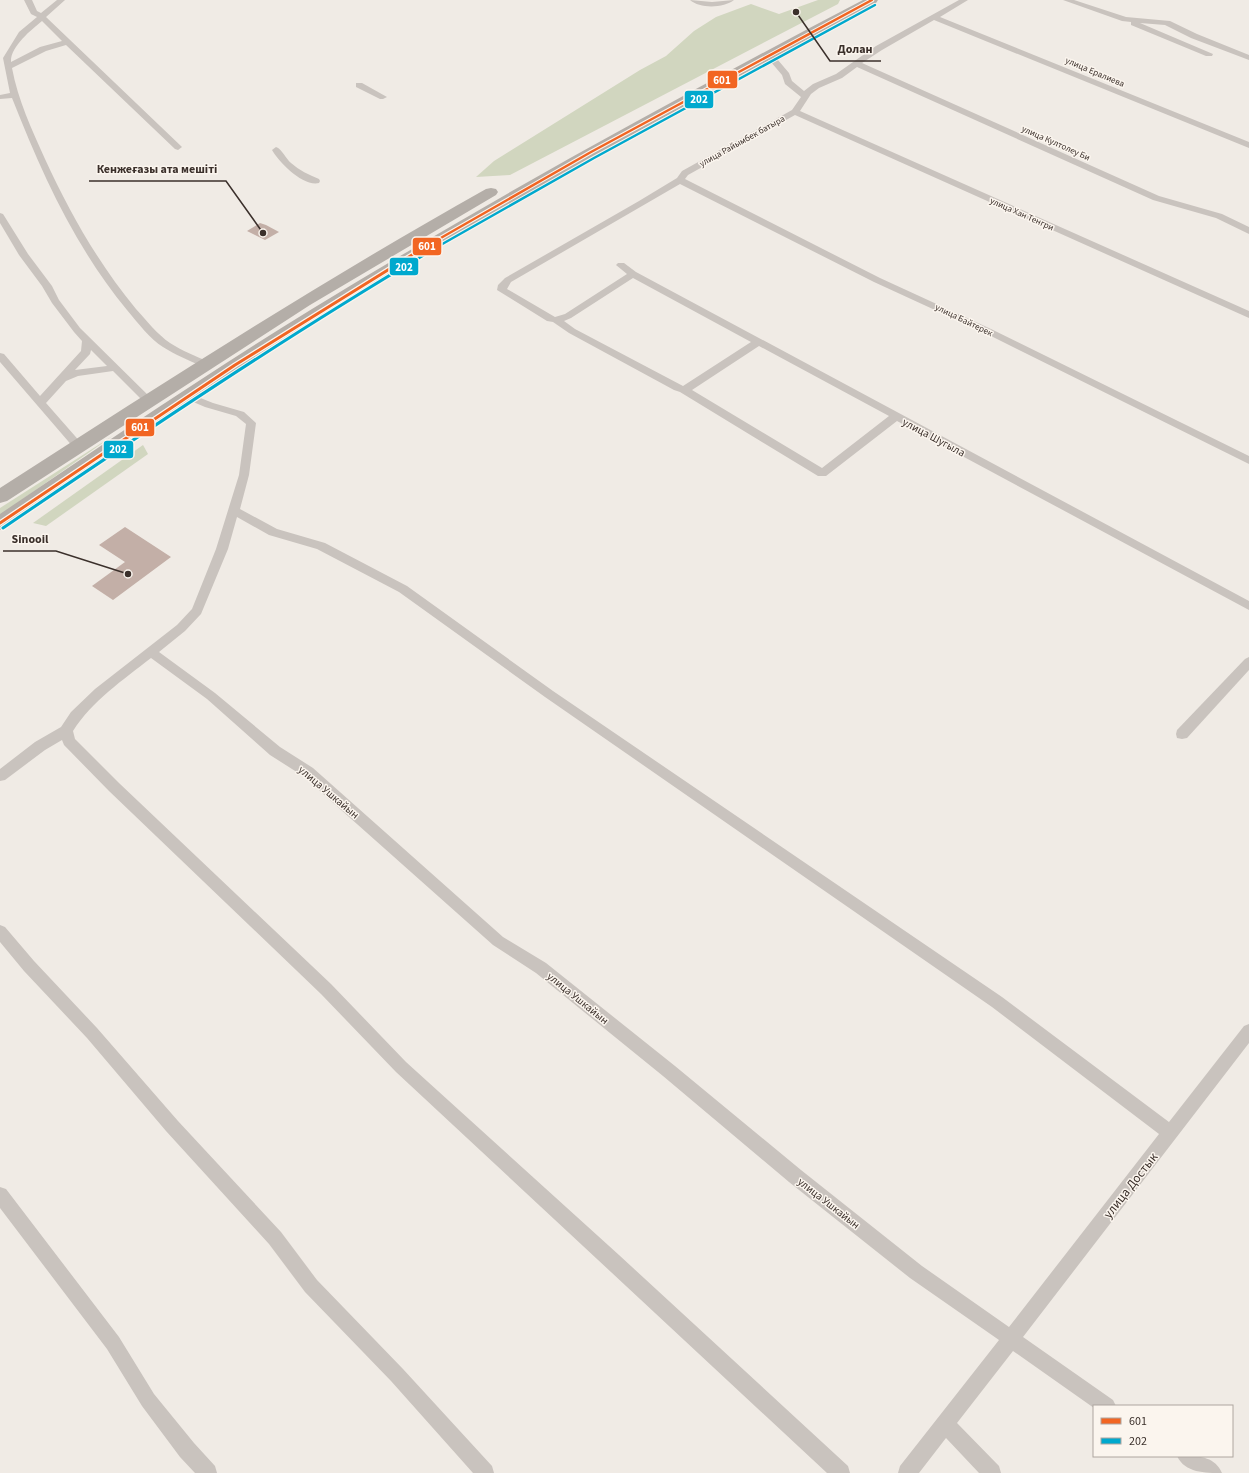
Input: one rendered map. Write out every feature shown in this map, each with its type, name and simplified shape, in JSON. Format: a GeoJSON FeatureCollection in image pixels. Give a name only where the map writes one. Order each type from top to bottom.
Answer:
{"type":"FeatureCollection","features":[{"type":"Feature","properties":{"kind":"highway"},"geometry":{"type":"LineString","coordinates":[[515,178],[660,98],[848,0]]}},
{"type":"Feature","properties":{"kind":"highway"},"geometry":{"type":"LineString","coordinates":[[0,523],[181,400],[287,332],[479,216],[668,109],[872,0]]}},
{"type":"Feature","properties":{"kind":"highway"},"geometry":{"type":"LineString","coordinates":[[0,497],[205,364],[367,264],[501,186]]}},
{"type":"Feature","properties":{"kind":"highway"},"geometry":{"type":"LineString","coordinates":[[153,398],[162,403],[181,400]]}},
{"type":"Feature","properties":{"kind":"street"},"geometry":{"type":"LineString","coordinates":[[28,0],[34,12],[42,17],[178,147]]}},
{"type":"Feature","properties":{"kind":"street"},"geometry":{"type":"LineString","coordinates":[[61,0],[22,34],[7,58],[15,95],[32,141],[62,204],[86,246],[113,287],[142,322],[166,345],[205,364]]}},
{"type":"Feature","properties":{"kind":"street"},"geometry":{"type":"LineString","coordinates":[[694,0],[702,4],[713,5],[730,0]]}},
{"type":"Feature","properties":{"kind":"street"},"geometry":{"type":"LineString","coordinates":[[949,0],[961,2]]}},
{"type":"Feature","properties":{"kind":"street"},"geometry":{"type":"LineString","coordinates":[[1067,0],[1144,24],[1208,54]]}},
{"type":"Feature","properties":{"kind":"street","name":"улица Райымбек батыра"},"geometry":{"type":"LineString","coordinates":[[556,320],[550,319],[502,290],[504,285],[515,276],[680,180],[685,173],[795,112],[805,96],[816,86],[839,76],[879,48],[961,2]]}},
{"type":"Feature","properties":{"kind":"street","name":"улица Ералиева"},"geometry":{"type":"LineString","coordinates":[[934,18],[1249,145]]}},
{"type":"Feature","properties":{"kind":"street"},"geometry":{"type":"LineString","coordinates":[[1144,24],[1167,23],[1194,36],[1249,58]]}},
{"type":"Feature","properties":{"kind":"street"},"geometry":{"type":"LineString","coordinates":[[8,67],[43,49],[67,42]]}},
{"type":"Feature","properties":{"kind":"street"},"geometry":{"type":"LineString","coordinates":[[769,55],[786,75],[788,82],[805,96]]}},
{"type":"Feature","properties":{"kind":"street","name":"улица Култолеу Би"},"geometry":{"type":"LineString","coordinates":[[857,64],[1156,198],[1219,216],[1249,231]]}},
{"type":"Feature","properties":{"kind":"street"},"geometry":{"type":"LineString","coordinates":[[358,85],[383,97]]}},
{"type":"Feature","properties":{"kind":"street"},"geometry":{"type":"LineString","coordinates":[[0,97],[15,95]]}},
{"type":"Feature","properties":{"kind":"street","name":"улица Хан Тенгри"},"geometry":{"type":"LineString","coordinates":[[795,112],[1249,315]]}},
{"type":"Feature","properties":{"kind":"street"},"geometry":{"type":"LineString","coordinates":[[276,150],[284,161],[300,175],[316,181]]}},
{"type":"Feature","properties":{"kind":"street","name":"улица Байтерек"},"geometry":{"type":"LineString","coordinates":[[680,180],[877,280],[988,331],[1249,460]]}},
{"type":"Feature","properties":{"kind":"street"},"geometry":{"type":"LineString","coordinates":[[0,216],[24,255],[47,286],[55,301],[114,368],[153,398]]}},
{"type":"Feature","properties":{"kind":"street","name":"улица Шугыла"},"geometry":{"type":"LineString","coordinates":[[621,265],[633,274],[758,342],[1249,606]]}},
{"type":"Feature","properties":{"kind":"street"},"geometry":{"type":"LineString","coordinates":[[556,320],[568,316],[633,274]]}},
{"type":"Feature","properties":{"kind":"street"},"geometry":{"type":"LineString","coordinates":[[556,320],[572,331],[678,388],[683,389],[822,473],[896,416]]}},
{"type":"Feature","properties":{"kind":"street"},"geometry":{"type":"LineString","coordinates":[[40,403],[86,352],[88,340]]}},
{"type":"Feature","properties":{"kind":"street"},"geometry":{"type":"LineString","coordinates":[[683,389],[690,387],[758,342]]}},
{"type":"Feature","properties":{"kind":"street"},"geometry":{"type":"LineString","coordinates":[[0,356],[78,446]]}},
{"type":"Feature","properties":{"kind":"street"},"geometry":{"type":"LineString","coordinates":[[60,380],[76,373],[114,368]]}},
{"type":"Feature","properties":{"kind":"street"},"geometry":{"type":"LineString","coordinates":[[0,776],[40,746],[66,731],[76,715],[99,692],[181,628],[197,611],[222,549],[244,475],[251,422],[240,414],[209,405],[181,400]]}},
{"type":"Feature","properties":{"kind":"street"},"geometry":{"type":"LineString","coordinates":[[233,510],[273,532],[321,546],[403,589],[549,694],[997,1002],[1170,1133]]}},
{"type":"Feature","properties":{"kind":"street","name":"улица Ушкайын"},"geometry":{"type":"LineString","coordinates":[[151,652],[211,696],[276,751],[308,772],[498,941],[541,968],[669,1071],[795,1176],[898,1257],[1010,1339],[1106,1405]]}},
{"type":"Feature","properties":{"kind":"street"},"geometry":{"type":"LineString","coordinates":[[1182,734],[1249,662]]}},
{"type":"Feature","properties":{"kind":"street"},"geometry":{"type":"LineString","coordinates":[[66,731],[69,741],[114,787],[326,988],[401,1067],[624,1271],[841,1473]]}},
{"type":"Feature","properties":{"kind":"street"},"geometry":{"type":"LineString","coordinates":[[0,931],[29,966],[92,1033],[172,1126],[275,1238],[316,1292],[396,1375],[485,1473]]}},
{"type":"Feature","properties":{"kind":"street","name":"улица Достык"},"geometry":{"type":"LineString","coordinates":[[907,1473],[1249,1031]]}},
{"type":"Feature","properties":{"kind":"street"},"geometry":{"type":"LineString","coordinates":[[0,1195],[113,1343],[148,1400],[187,1450],[208,1473]]}},
{"type":"Feature","properties":{"kind":"street"},"geometry":{"type":"LineString","coordinates":[[945,1424],[992,1473]]}},
{"type":"Feature","properties":{"kind":"street"},"geometry":{"type":"LineString","coordinates":[[1188,1457],[1213,1473]]}},
{"type":"Feature","properties":{"kind":"green space"},"geometry":{"type":"Polygon","coordinates":[[[818,0],[840,0],[838,4],[510,175],[476,177],[494,161],[640,70],[666,56],[694,31],[716,17],[751,4],[779,14],[818,0]]]}},
{"type":"Feature","properties":{"kind":"green space"},"geometry":{"type":"Polygon","coordinates":[[[114,435],[0,515],[0,508],[114,435]]]}},
{"type":"Feature","properties":{"kind":"green space"},"geometry":{"type":"Polygon","coordinates":[[[143,445],[148,454],[46,526],[33,523],[143,445]]]}},
{"type":"Feature","properties":{"kind":"building"},"geometry":{"type":"Polygon","coordinates":[[[260,223],[279,232],[265,240],[247,231],[260,223]]]}},
{"type":"Feature","properties":{"kind":"building"},"geometry":{"type":"Polygon","coordinates":[[[125,527],[171,557],[113,600],[92,586],[125,562],[99,545],[125,527]]]}},
{"type":"Feature","properties":{"kind":"transit line","name":"601"},"geometry":{"type":"LineString","coordinates":[[0,523],[235,365],[383,272],[661,113],[872,0]]}},
{"type":"Feature","properties":{"kind":"transit line","name":"202"},"geometry":{"type":"LineString","coordinates":[[3,528],[238,370],[386,277],[524,197],[734,80],[875,5]]}},
{"type":"Feature","properties":{"kind":"place","name":"Долан"},"geometry":{"type":"Point","coordinates":[796,12]}},
{"type":"Feature","properties":{"kind":"place","name":"Кенжеғазы ата мешіті"},"geometry":{"type":"Point","coordinates":[263,233]}},
{"type":"Feature","properties":{"kind":"place","name":"Sinooil"},"geometry":{"type":"Point","coordinates":[128,574]}}]}
